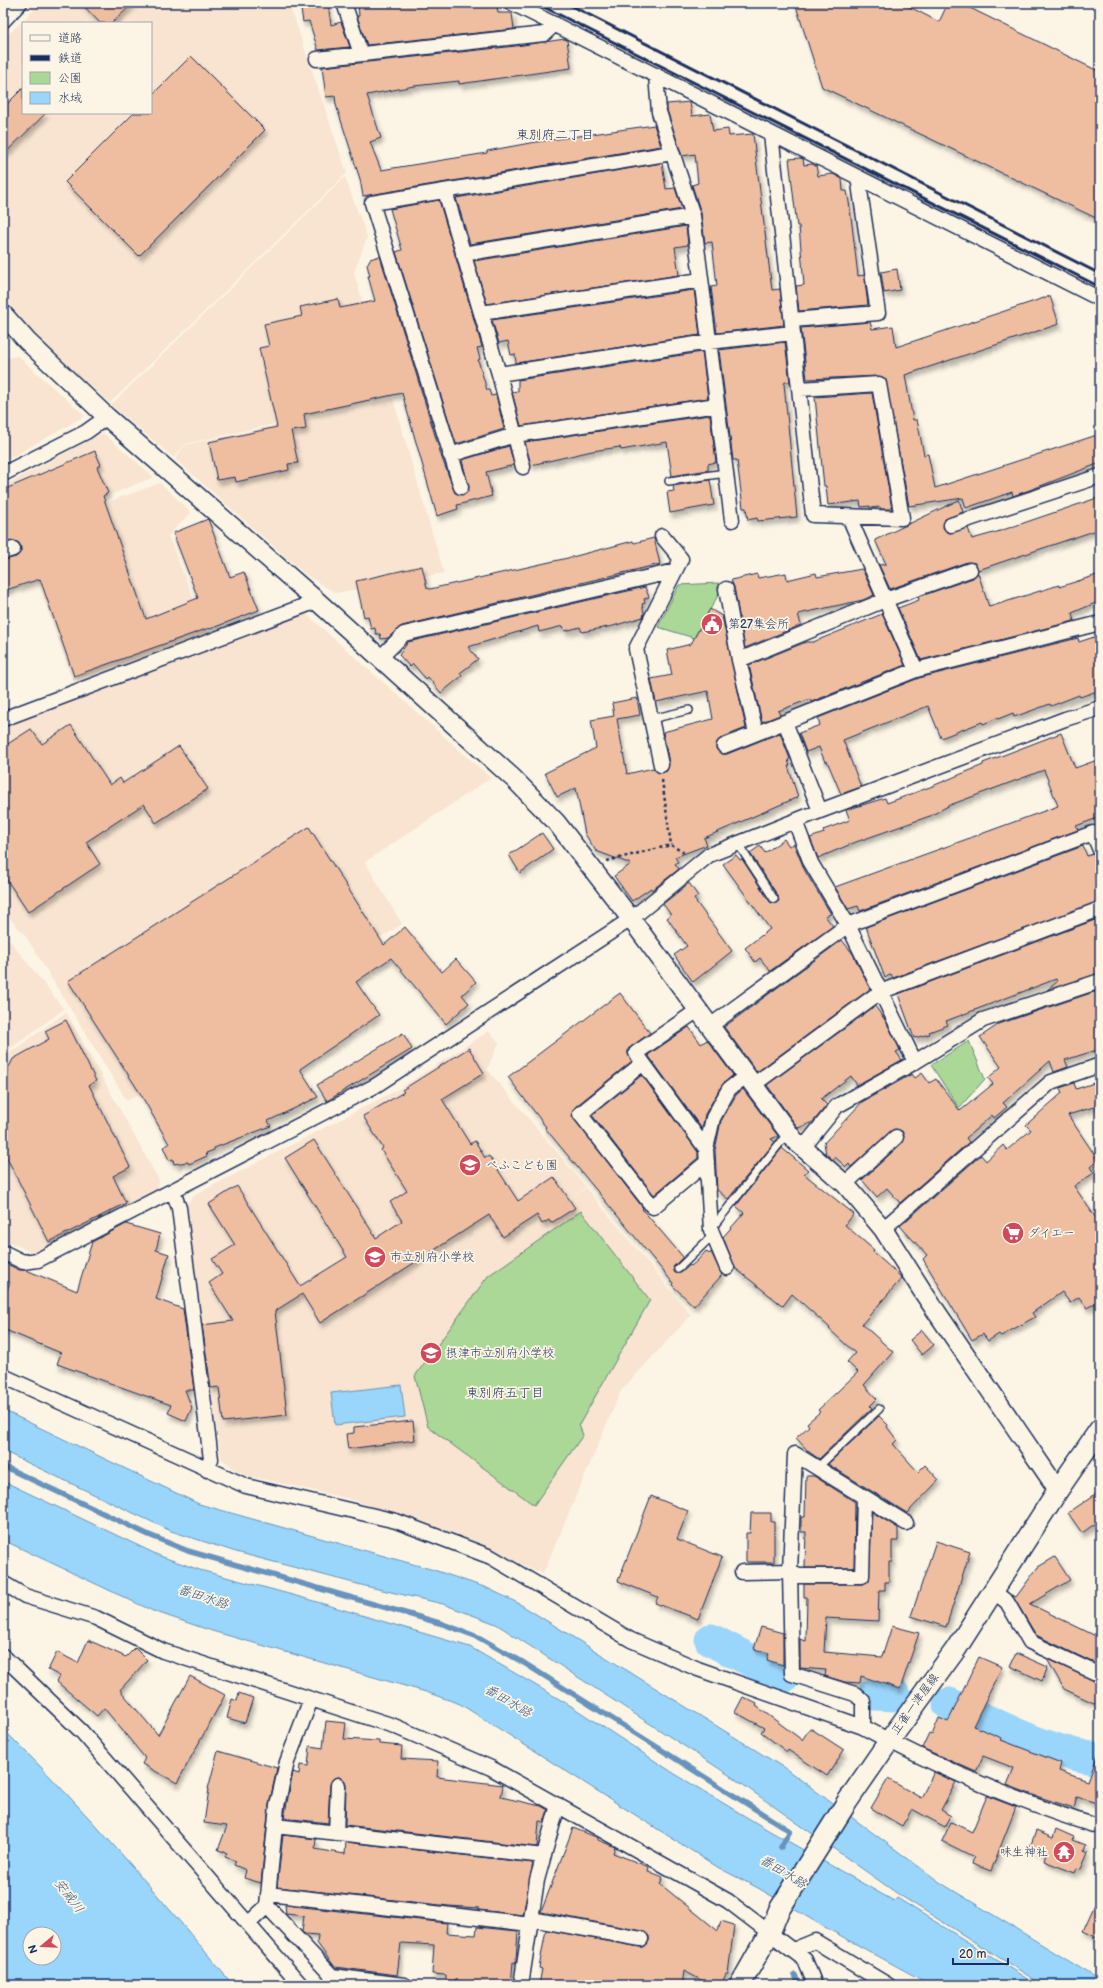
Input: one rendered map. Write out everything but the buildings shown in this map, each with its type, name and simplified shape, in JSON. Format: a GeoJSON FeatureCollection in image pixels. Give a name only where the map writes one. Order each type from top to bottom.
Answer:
{"type":"FeatureCollection","features":[{"type":"Feature","properties":{"kind":"main road","name":"正雀一津屋線"},"geometry":{"type":"LineString","coordinates":[[740,1985],[770,1932],[779,1910],[847,1802],[956,1649],[1058,1490],[1100,1429]]}},
{"type":"Feature","properties":{"kind":"street"},"geometry":{"type":"LineString","coordinates":[[3,21],[20,3]]}},
{"type":"Feature","properties":{"kind":"street"},"geometry":{"type":"LineString","coordinates":[[344,3],[361,54]]}},
{"type":"Feature","properties":{"kind":"street"},"geometry":{"type":"LineString","coordinates":[[512,3],[1100,299]]}},
{"type":"Feature","properties":{"kind":"street"},"geometry":{"type":"LineString","coordinates":[[317,59],[544,34],[555,24]]}},
{"type":"Feature","properties":{"kind":"street"},"geometry":{"type":"LineString","coordinates":[[656,75],[659,112],[693,216],[732,520]]}},
{"type":"Feature","properties":{"kind":"street"},"geometry":{"type":"LineString","coordinates":[[771,134],[813,515],[849,518],[902,518],[879,384],[800,389]]}},
{"type":"Feature","properties":{"kind":"street"},"geometry":{"type":"LineString","coordinates":[[460,487],[372,203],[672,153]]}},
{"type":"Feature","properties":{"kind":"street"},"geometry":{"type":"LineString","coordinates":[[499,374],[709,342],[793,326],[878,313],[858,177]]}},
{"type":"Feature","properties":{"kind":"street"},"geometry":{"type":"LineString","coordinates":[[445,191],[499,374],[523,467]]}},
{"type":"Feature","properties":{"kind":"street"},"geometry":{"type":"LineString","coordinates":[[463,254],[693,216]]}},
{"type":"Feature","properties":{"kind":"street"},"geometry":{"type":"LineString","coordinates":[[481,313],[701,280]]}},
{"type":"Feature","properties":{"kind":"street"},"geometry":{"type":"LineString","coordinates":[[3,314],[27,341],[107,417],[317,601],[514,779],[556,822],[631,919],[788,1133],[794,1140],[845,1184],[883,1229],[925,1295],[1058,1490]]}},
{"type":"Feature","properties":{"kind":"street"},"geometry":{"type":"LineString","coordinates":[[450,455],[514,435],[717,405]]}},
{"type":"Feature","properties":{"kind":"street"},"geometry":{"type":"LineString","coordinates":[[3,474],[86,432],[107,417]]}},
{"type":"Feature","properties":{"kind":"street"},"geometry":{"type":"LineString","coordinates":[[951,525],[1100,476]]}},
{"type":"Feature","properties":{"kind":"street"},"geometry":{"type":"LineString","coordinates":[[849,518],[916,670]]}},
{"type":"Feature","properties":{"kind":"street"},"geometry":{"type":"LineString","coordinates":[[660,765],[636,649],[681,559],[662,536]]}},
{"type":"Feature","properties":{"kind":"street"},"geometry":{"type":"LineString","coordinates":[[739,660],[885,600],[970,570]]}},
{"type":"Feature","properties":{"kind":"street"},"geometry":{"type":"LineString","coordinates":[[380,658],[404,634],[675,571]]}},
{"type":"Feature","properties":{"kind":"street"},"geometry":{"type":"LineString","coordinates":[[726,590],[739,660],[756,733]]}},
{"type":"Feature","properties":{"kind":"street"},"geometry":{"type":"LineString","coordinates":[[3,719],[317,601]]}},
{"type":"Feature","properties":{"kind":"street"},"geometry":{"type":"LineString","coordinates":[[724,746],[916,670],[1100,623]]}},
{"type":"Feature","properties":{"kind":"street"},"geometry":{"type":"LineString","coordinates":[[3,1252],[23,1262],[38,1260],[375,1086],[631,919],[709,855],[820,811],[1064,719],[1100,708]]}},
{"type":"Feature","properties":{"kind":"street"},"geometry":{"type":"LineString","coordinates":[[785,722],[820,811]]}},
{"type":"Feature","properties":{"kind":"street"},"geometry":{"type":"LineString","coordinates":[[795,821],[811,862],[848,925],[915,1062]]}},
{"type":"Feature","properties":{"kind":"street"},"geometry":{"type":"LineString","coordinates":[[710,1026],[848,925],[1094,833],[1100,850]]}},
{"type":"Feature","properties":{"kind":"street"},"geometry":{"type":"LineString","coordinates":[[727,1268],[712,1233],[706,1155],[714,1118],[729,1089],[750,1081],[880,992],[1100,909]]}},
{"type":"Feature","properties":{"kind":"street"},"geometry":{"type":"LineString","coordinates":[[803,1148],[837,1106],[915,1062],[983,1020],[1100,981]]}},
{"type":"Feature","properties":{"kind":"street"},"geometry":{"type":"LineString","coordinates":[[698,1010],[636,1053],[706,1155]]}},
{"type":"Feature","properties":{"kind":"street"},"geometry":{"type":"LineString","coordinates":[[643,1063],[580,1114],[653,1207],[706,1155]]}},
{"type":"Feature","properties":{"kind":"street"},"geometry":{"type":"LineString","coordinates":[[883,1229],[1051,1082],[1100,1065]]}},
{"type":"Feature","properties":{"kind":"street"},"geometry":{"type":"LineString","coordinates":[[845,1184],[896,1137]]}},
{"type":"Feature","properties":{"kind":"street"},"geometry":{"type":"LineString","coordinates":[[173,1191],[179,1208],[211,1459],[207,1470]]}},
{"type":"Feature","properties":{"kind":"street"},"geometry":{"type":"LineString","coordinates":[[3,1376],[207,1470],[246,1486],[396,1521],[491,1557],[631,1640],[698,1669],[863,1727],[889,1741],[1028,1803],[1100,1827]]}},
{"type":"Feature","properties":{"kind":"street"},"geometry":{"type":"LineString","coordinates":[[863,1727],[863,1701],[855,1694],[792,1674],[790,1571],[795,1454],[906,1523]]}},
{"type":"Feature","properties":{"kind":"street"},"geometry":{"type":"LineString","coordinates":[[742,1572],[790,1571],[798,1576],[862,1576],[864,1497]]}},
{"type":"Feature","properties":{"kind":"street"},"geometry":{"type":"LineString","coordinates":[[3,1583],[24,1596],[96,1618],[163,1651],[394,1726],[491,1768],[728,1901],[805,1960],[815,1985]]}},
{"type":"Feature","properties":{"kind":"street"},"geometry":{"type":"LineString","coordinates":[[994,1591],[1007,1602],[1030,1642],[1100,1675]]}},
{"type":"Feature","properties":{"kind":"street"},"geometry":{"type":"LineString","coordinates":[[3,1656],[82,1732],[301,1985]]}},
{"type":"Feature","properties":{"kind":"street"},"geometry":{"type":"LineString","coordinates":[[248,1924],[267,1900],[277,1806],[286,1762],[311,1699]]}},
{"type":"Feature","properties":{"kind":"street"},"geometry":{"type":"LineString","coordinates":[[336,1833],[338,1785]]}},
{"type":"Feature","properties":{"kind":"street"},"geometry":{"type":"LineString","coordinates":[[521,1985],[537,1880],[558,1805]]}},
{"type":"Feature","properties":{"kind":"street"},"geometry":{"type":"LineString","coordinates":[[275,1826],[544,1856]]}},
{"type":"Feature","properties":{"kind":"street"},"geometry":{"type":"LineString","coordinates":[[267,1900],[531,1921],[641,1939]]}},
{"type":"Feature","properties":{"kind":"street"},"geometry":{"type":"LineString","coordinates":[[267,1900],[332,1976],[404,1985]]}},
{"type":"Feature","properties":{"kind":"street"},"geometry":{"type":"LineString","coordinates":[[793,1950],[815,1941],[888,1985]]}},
{"type":"Feature","properties":{"kind":"lane"},"geometry":{"type":"LineString","coordinates":[[669,481],[726,472]]}},
{"type":"Feature","properties":{"kind":"lane"},"geometry":{"type":"LineString","coordinates":[[650,719],[689,710]]}},
{"type":"Feature","properties":{"kind":"lane"},"geometry":{"type":"LineString","coordinates":[[738,844],[774,898]]}},
{"type":"Feature","properties":{"kind":"lane"},"geometry":{"type":"LineString","coordinates":[[678,1268],[712,1233],[788,1133]]}},
{"type":"Feature","properties":{"kind":"lane"},"geometry":{"type":"LineString","coordinates":[[817,1468],[879,1409]]}},
{"type":"Feature","properties":{"kind":"path"},"geometry":{"type":"LineString","coordinates":[[660,765],[671,845]]}},
{"type":"Feature","properties":{"kind":"path"},"geometry":{"type":"LineString","coordinates":[[589,865],[671,845],[700,863]]}},
{"type":"Feature","properties":{"kind":"shaded area"},"geometry":{"type":"Polygon","coordinates":[[[41,3],[289,3],[347,173],[110,403],[41,342],[3,296],[3,40],[41,3]]]}},
{"type":"Feature","properties":{"kind":"shaded area"},"geometry":{"type":"Polygon","coordinates":[[[345,177],[367,237],[354,273],[392,397],[185,444],[174,458],[111,405],[345,177]]]}},
{"type":"Feature","properties":{"kind":"shaded area"},"geometry":{"type":"Polygon","coordinates":[[[18,356],[85,416],[3,462],[3,359],[18,356]]]}},
{"type":"Feature","properties":{"kind":"shaded area"},"geometry":{"type":"Polygon","coordinates":[[[393,399],[444,573],[336,593],[306,575],[175,459],[185,445],[393,399]]]}},
{"type":"Feature","properties":{"kind":"shaded area"},"geometry":{"type":"Polygon","coordinates":[[[103,433],[154,477],[19,532],[3,486],[103,433]]]}},
{"type":"Feature","properties":{"kind":"shaded area"},"geometry":{"type":"Polygon","coordinates":[[[160,483],[191,512],[168,536],[208,634],[73,681],[21,534],[160,483]]]}},
{"type":"Feature","properties":{"kind":"shaded area"},"geometry":{"type":"Polygon","coordinates":[[[305,613],[491,778],[365,862],[402,924],[127,1101],[25,935],[3,911],[3,727],[305,613]]]}},
{"type":"Feature","properties":{"kind":"shaded area"},"geometry":{"type":"Polygon","coordinates":[[[3,932],[64,1009],[7,1051],[3,1060],[3,932]]]}},
{"type":"Feature","properties":{"kind":"shaded area"},"geometry":{"type":"Polygon","coordinates":[[[66,1012],[159,1180],[158,1188],[33,1253],[3,1239],[3,1070],[10,1053],[66,1012]]]}},
{"type":"Feature","properties":{"kind":"shaded area","name":"摂津市立別府小学校"},"geometry":{"type":"Polygon","coordinates":[[[489,1031],[499,1043],[487,1069],[586,1187],[563,1203],[586,1188],[691,1315],[621,1391],[543,1574],[475,1542],[350,1499],[240,1474],[221,1458],[185,1205],[195,1195],[397,1090],[489,1031]]]}},
{"type":"Feature","properties":{"kind":"green space"},"geometry":{"type":"Polygon","coordinates":[[[719,583],[720,592],[694,638],[658,627],[679,585],[719,583]]]}},
{"type":"Feature","properties":{"kind":"green space"},"geometry":{"type":"Polygon","coordinates":[[[969,1041],[985,1079],[959,1108],[931,1065],[969,1041]]]}},
{"type":"Feature","properties":{"kind":"green space"},"geometry":{"type":"Polygon","coordinates":[[[581,1211],[650,1300],[579,1425],[583,1435],[534,1505],[428,1427],[415,1376],[488,1276],[581,1211]]]}},
{"type":"Feature","properties":{"kind":"water"},"geometry":{"type":"Polygon","coordinates":[[[401,1385],[405,1417],[335,1425],[331,1393],[401,1385]]]}},
{"type":"Feature","properties":{"kind":"water"},"geometry":{"type":"Polygon","coordinates":[[[3,1410],[199,1504],[434,1570],[487,1588],[518,1603],[786,1769],[941,1883],[1100,1980],[1100,1985],[1043,1985],[898,1894],[732,1777],[496,1624],[443,1604],[365,1586],[236,1552],[171,1531],[3,1451],[3,1410]]]}},
{"type":"Feature","properties":{"kind":"water","name":"番田水路"},"geometry":{"type":"Polygon","coordinates":[[[3,1481],[160,1556],[200,1570],[300,1597],[470,1647],[571,1706],[675,1774],[768,1830],[894,1901],[897,1898],[1037,1985],[931,1985],[821,1925],[758,1888],[719,1868],[460,1704],[426,1692],[212,1631],[153,1611],[3,1540],[3,1481]]]}},
{"type":"Feature","properties":{"kind":"water","name":"安威川"},"geometry":{"type":"Polygon","coordinates":[[[3,1729],[93,1822],[178,1919],[233,1985],[3,1985],[3,1729]]]}},
{"type":"Feature","properties":{"kind":"waterway"},"geometry":{"type":"LineString","coordinates":[[3,1466],[149,1535],[188,1551],[443,1624],[478,1637],[524,1663],[790,1831],[781,1847]]}},
{"type":"Feature","properties":{"kind":"waterway"},"geometry":{"type":"LineString","coordinates":[[711,1640],[783,1677]]}},
{"type":"Feature","properties":{"kind":"waterway"},"geometry":{"type":"LineString","coordinates":[[874,1694],[894,1695]]}},
{"type":"Feature","properties":{"kind":"waterway"},"geometry":{"type":"LineString","coordinates":[[949,1704],[1023,1737],[1061,1751],[1100,1759]]}},
{"type":"Feature","properties":{"kind":"waterway"},"geometry":{"type":"LineString","coordinates":[[795,1975],[799,1985]]}},
{"type":"Feature","properties":{"kind":"railway"},"geometry":{"type":"LineString","coordinates":[[536,3],[1100,287]]}},
{"type":"Feature","properties":{"kind":"railway"},"geometry":{"type":"LineString","coordinates":[[566,3],[1100,274]]}},
{"type":"Feature","properties":{"kind":"place","name":"第27集会所"},"geometry":{"type":"Point","coordinates":[712,624]}},
{"type":"Feature","properties":{"kind":"place","name":"べふこども園"},"geometry":{"type":"Point","coordinates":[470,1165]}},
{"type":"Feature","properties":{"kind":"place","name":"ダイエー"},"geometry":{"type":"Point","coordinates":[1013,1233]}},
{"type":"Feature","properties":{"kind":"place","name":"市立別府小学校"},"geometry":{"type":"Point","coordinates":[375,1257]}},
{"type":"Feature","properties":{"kind":"place","name":"摂津市立別府小学校"},"geometry":{"type":"Point","coordinates":[431,1353]}},
{"type":"Feature","properties":{"kind":"place","name":"味生神社"},"geometry":{"type":"Point","coordinates":[1064,1852]}},
{"type":"Feature","properties":{"kind":"district","name":"東別府二丁目"},"geometry":{"type":"Point","coordinates":[555,135]}},
{"type":"Feature","properties":{"kind":"district","name":"東別府五丁目"},"geometry":{"type":"Point","coordinates":[505,1393]}}]}
